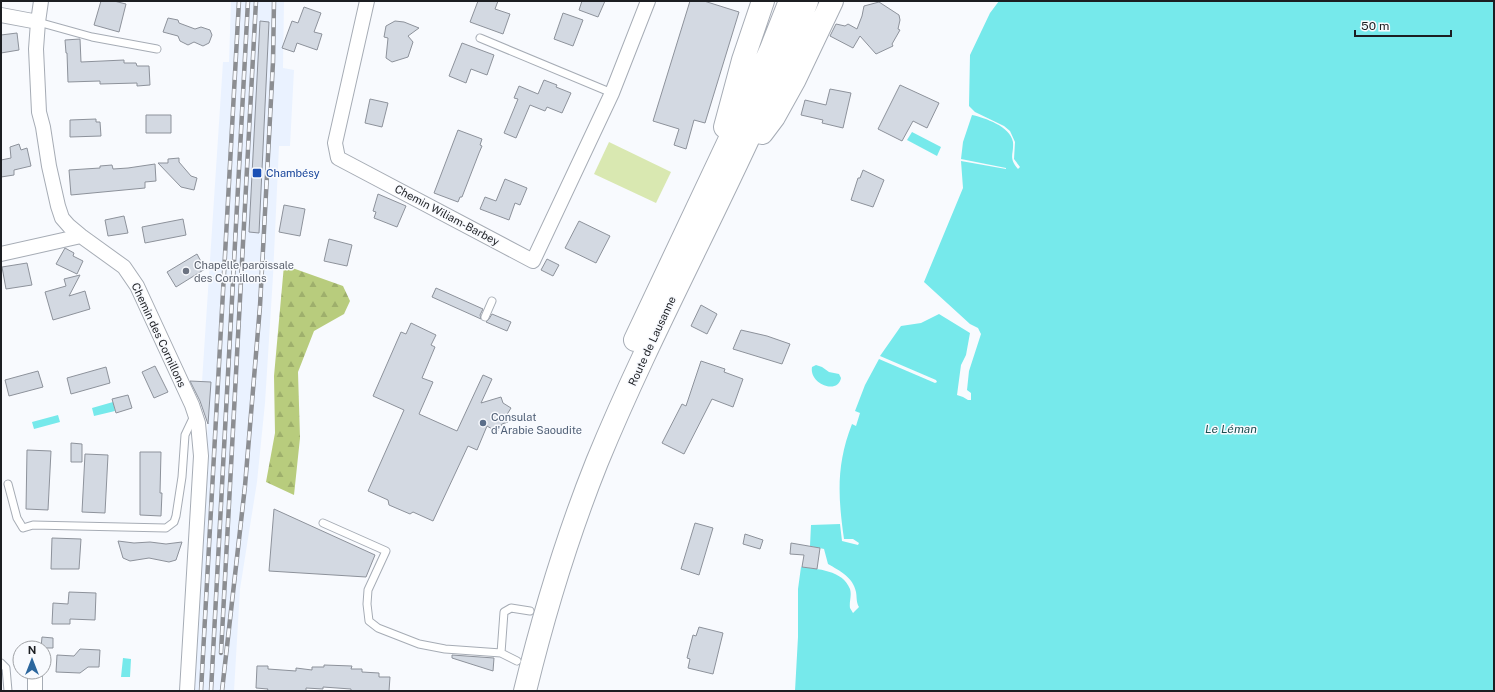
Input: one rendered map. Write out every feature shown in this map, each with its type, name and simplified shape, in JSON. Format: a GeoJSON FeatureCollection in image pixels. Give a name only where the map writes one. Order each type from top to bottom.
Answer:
{"type":"FeatureCollection","features":[{"type":"Feature","properties":{"kind":"main road"},"geometry":{"type":"LineString","coordinates":[[725,168],[734,91],[763,1]]}},
{"type":"Feature","properties":{"kind":"main road","name":"Route de Lausanne"},"geometry":{"type":"LineString","coordinates":[[525,691],[536,643],[560,563],[598,461],[660,323],[725,168],[729,142],[758,80],[790,1]]}},
{"type":"Feature","properties":{"kind":"main road","name":"Route de Lausanne"},"geometry":{"type":"LineString","coordinates":[[510,691],[509,657],[530,611],[544,563],[558,523],[593,434],[614,387],[725,168],[777,74],[807,1]]}},
{"type":"Feature","properties":{"kind":"main road"},"geometry":{"type":"LineString","coordinates":[[725,168],[774,117],[797,75],[832,1]]}},
{"type":"Feature","properties":{"kind":"street","name":"Chemin des Cornillons"},"geometry":{"type":"LineString","coordinates":[[41,1],[36,49],[39,112],[43,127],[53,189],[62,218],[81,236],[124,267],[137,286],[195,414],[200,437],[201,456],[187,691]]}},
{"type":"Feature","properties":{"kind":"street","name":"Chemin Wiliam-Barbey"},"geometry":{"type":"LineString","coordinates":[[367,1],[335,143],[338,158],[533,261],[612,93],[648,1]]}},
{"type":"Feature","properties":{"kind":"street"},"geometry":{"type":"LineString","coordinates":[[1,15],[38,22]]}},
{"type":"Feature","properties":{"kind":"street"},"geometry":{"type":"LineString","coordinates":[[1,254],[81,236]]}},
{"type":"Feature","properties":{"kind":"street"},"geometry":{"type":"LineString","coordinates":[[35,680],[35,691]]}},
{"type":"Feature","properties":{"kind":"lane"},"geometry":{"type":"LineString","coordinates":[[38,22],[92,37],[157,49]]}},
{"type":"Feature","properties":{"kind":"lane"},"geometry":{"type":"LineString","coordinates":[[480,38],[612,93]]}},
{"type":"Feature","properties":{"kind":"lane"},"geometry":{"type":"LineString","coordinates":[[485,317],[492,301]]}},
{"type":"Feature","properties":{"kind":"lane"},"geometry":{"type":"LineString","coordinates":[[8,484],[16,518],[23,528],[33,525],[166,528],[174,522],[176,516],[182,477],[185,435],[195,414]]}},
{"type":"Feature","properties":{"kind":"lane"},"geometry":{"type":"LineString","coordinates":[[323,523],[386,551],[368,590],[367,604],[369,621],[378,628],[419,644],[445,649],[509,657]]}},
{"type":"Feature","properties":{"kind":"lane"},"geometry":{"type":"LineString","coordinates":[[1,663],[6,668],[8,691]]}},
{"type":"Feature","properties":{"kind":"shaded area"},"geometry":{"type":"Polygon","coordinates":[[[231,1],[284,1],[283,68],[294,70],[290,146],[279,146],[265,403],[257,482],[240,589],[234,691],[192,691],[208,421],[202,382],[223,62],[229,62],[231,1]]]}},
{"type":"Feature","properties":{"kind":"green space"},"geometry":{"type":"Polygon","coordinates":[[[609,142],[671,172],[656,203],[594,174],[609,142]]]}},
{"type":"Feature","properties":{"kind":"green space"},"geometry":{"type":"Polygon","coordinates":[[[284,265],[343,286],[350,301],[344,314],[314,331],[298,372],[300,438],[294,495],[266,482],[275,433],[274,376],[284,265]]]}},
{"type":"Feature","properties":{"kind":"water","name":"Le Léman"},"geometry":{"type":"Polygon","coordinates":[[[999,1],[1494,1],[1494,691],[795,691],[798,637],[798,589],[801,567],[829,572],[842,578],[850,589],[850,608],[853,613],[859,607],[856,592],[849,578],[828,564],[824,549],[810,546],[811,525],[840,524],[842,541],[858,545],[859,543],[853,539],[844,539],[840,509],[840,481],[843,453],[852,424],[856,426],[860,413],[855,411],[865,385],[879,359],[935,383],[937,382],[936,380],[880,356],[901,326],[921,323],[939,314],[970,333],[966,355],[961,365],[957,395],[971,400],[971,393],[967,390],[969,371],[981,334],[978,328],[970,324],[924,282],[963,188],[961,161],[1006,169],[961,159],[963,142],[972,115],[990,121],[1007,131],[1013,142],[1013,162],[1018,169],[1020,167],[1014,159],[1015,142],[1010,131],[1004,126],[975,112],[969,106],[970,55],[990,13],[999,1]]]}},
{"type":"Feature","properties":{"kind":"water"},"geometry":{"type":"Polygon","coordinates":[[[912,132],[941,147],[937,156],[907,140],[912,132]]]}},
{"type":"Feature","properties":{"kind":"water"},"geometry":{"type":"Polygon","coordinates":[[[816,365],[829,372],[839,374],[841,378],[839,383],[835,386],[830,386],[819,382],[812,373],[812,367],[816,365]]]}},
{"type":"Feature","properties":{"kind":"water"},"geometry":{"type":"Polygon","coordinates":[[[113,402],[115,411],[94,416],[92,408],[113,402]]]}},
{"type":"Feature","properties":{"kind":"water"},"geometry":{"type":"Polygon","coordinates":[[[58,415],[60,422],[34,429],[32,422],[58,415]]]}},
{"type":"Feature","properties":{"kind":"water"},"geometry":{"type":"Polygon","coordinates":[[[123,658],[131,659],[130,677],[121,677],[123,658]]]}},
{"type":"Feature","properties":{"kind":"building"},"geometry":{"type":"Polygon","coordinates":[[[101,1],[114,1],[126,4],[119,32],[94,25],[101,1]]]}},
{"type":"Feature","properties":{"kind":"building"},"geometry":{"type":"Polygon","coordinates":[[[478,1],[498,1],[495,9],[510,14],[503,34],[470,22],[478,1]]]}},
{"type":"Feature","properties":{"kind":"building"},"geometry":{"type":"Polygon","coordinates":[[[582,1],[605,1],[598,17],[579,10],[582,1]]]}},
{"type":"Feature","properties":{"kind":"building"},"geometry":{"type":"Polygon","coordinates":[[[690,1],[704,1],[739,12],[705,123],[694,120],[686,149],[674,145],[679,129],[653,121],[690,1]]]}},
{"type":"Feature","properties":{"kind":"building"},"geometry":{"type":"Polygon","coordinates":[[[879,2],[899,15],[900,20],[898,29],[900,30],[892,44],[893,46],[876,54],[860,36],[853,48],[830,36],[836,24],[845,26],[848,24],[857,29],[864,6],[879,2]]]}},
{"type":"Feature","properties":{"kind":"building"},"geometry":{"type":"Polygon","coordinates":[[[304,7],[321,13],[314,32],[322,34],[317,50],[297,43],[294,52],[282,48],[292,21],[298,23],[304,7]]]}},
{"type":"Feature","properties":{"kind":"building"},"geometry":{"type":"Polygon","coordinates":[[[563,13],[583,20],[573,46],[554,39],[563,13]]]}},
{"type":"Feature","properties":{"kind":"building"},"geometry":{"type":"Polygon","coordinates":[[[168,18],[178,20],[179,23],[195,29],[201,27],[210,30],[212,35],[209,43],[203,46],[194,42],[188,45],[180,41],[178,36],[163,32],[168,18]]]}},
{"type":"Feature","properties":{"kind":"building"},"geometry":{"type":"Polygon","coordinates":[[[260,21],[269,22],[259,233],[249,232],[260,21]]]}},
{"type":"Feature","properties":{"kind":"building"},"geometry":{"type":"Polygon","coordinates":[[[395,21],[404,22],[419,28],[408,36],[413,42],[408,57],[392,62],[386,58],[388,38],[384,37],[386,26],[395,21]]]}},
{"type":"Feature","properties":{"kind":"building"},"geometry":{"type":"Polygon","coordinates":[[[17,33],[19,50],[1,53],[1,35],[17,33]]]}},
{"type":"Feature","properties":{"kind":"building"},"geometry":{"type":"Polygon","coordinates":[[[80,39],[81,62],[124,60],[124,63],[136,63],[137,66],[149,66],[150,85],[137,86],[137,83],[100,84],[100,81],[68,82],[65,40],[80,39]]]}},
{"type":"Feature","properties":{"kind":"building"},"geometry":{"type":"Polygon","coordinates":[[[462,43],[494,55],[487,75],[471,69],[466,83],[449,76],[462,43]]]}},
{"type":"Feature","properties":{"kind":"building"},"geometry":{"type":"Polygon","coordinates":[[[544,80],[571,93],[562,113],[547,107],[545,111],[530,105],[516,138],[504,133],[518,99],[514,98],[519,86],[538,94],[544,80]]]}},
{"type":"Feature","properties":{"kind":"building"},"geometry":{"type":"Polygon","coordinates":[[[900,85],[939,103],[927,128],[913,121],[902,141],[878,129],[900,85]]]}},
{"type":"Feature","properties":{"kind":"building"},"geometry":{"type":"Polygon","coordinates":[[[830,89],[851,93],[843,128],[822,123],[823,120],[801,115],[805,100],[826,105],[830,89]]]}},
{"type":"Feature","properties":{"kind":"building"},"geometry":{"type":"Polygon","coordinates":[[[370,99],[388,103],[382,127],[365,123],[370,99]]]}},
{"type":"Feature","properties":{"kind":"building"},"geometry":{"type":"Polygon","coordinates":[[[146,115],[171,115],[171,133],[146,133],[146,115]]]}},
{"type":"Feature","properties":{"kind":"building"},"geometry":{"type":"Polygon","coordinates":[[[96,119],[96,122],[100,122],[101,136],[70,137],[70,120],[96,119]]]}},
{"type":"Feature","properties":{"kind":"building"},"geometry":{"type":"Polygon","coordinates":[[[458,130],[482,139],[480,145],[482,146],[462,197],[460,197],[458,202],[434,193],[458,130]]]}},
{"type":"Feature","properties":{"kind":"building"},"geometry":{"type":"Polygon","coordinates":[[[19,144],[21,150],[27,148],[31,166],[14,170],[14,175],[1,177],[1,160],[11,158],[10,147],[19,144]]]}},
{"type":"Feature","properties":{"kind":"building"},"geometry":{"type":"Polygon","coordinates":[[[179,158],[179,162],[191,176],[197,178],[194,190],[181,187],[158,163],[168,163],[168,159],[179,158]]]}},
{"type":"Feature","properties":{"kind":"building"},"geometry":{"type":"Polygon","coordinates":[[[155,164],[156,181],[145,182],[145,188],[71,195],[69,170],[100,168],[100,166],[112,165],[113,169],[128,168],[155,164]]]}},
{"type":"Feature","properties":{"kind":"building"},"geometry":{"type":"Polygon","coordinates":[[[863,170],[884,180],[873,207],[851,200],[858,178],[860,178],[863,170]]]}},
{"type":"Feature","properties":{"kind":"building"},"geometry":{"type":"Polygon","coordinates":[[[505,179],[527,188],[520,205],[515,203],[509,220],[480,209],[485,197],[496,201],[505,179]]]}},
{"type":"Feature","properties":{"kind":"building"},"geometry":{"type":"Polygon","coordinates":[[[378,194],[406,206],[397,227],[374,218],[376,212],[373,211],[378,194]]]}},
{"type":"Feature","properties":{"kind":"building"},"geometry":{"type":"Polygon","coordinates":[[[284,205],[305,209],[300,236],[279,232],[284,205]]]}},
{"type":"Feature","properties":{"kind":"building"},"geometry":{"type":"Polygon","coordinates":[[[124,216],[128,233],[108,236],[105,220],[124,216]]]}},
{"type":"Feature","properties":{"kind":"building"},"geometry":{"type":"Polygon","coordinates":[[[183,219],[186,235],[145,243],[142,227],[183,219]]]}},
{"type":"Feature","properties":{"kind":"building"},"geometry":{"type":"Polygon","coordinates":[[[579,221],[610,236],[596,263],[565,248],[579,221]]]}},
{"type":"Feature","properties":{"kind":"building"},"geometry":{"type":"Polygon","coordinates":[[[329,239],[352,245],[347,266],[324,261],[329,239]]]}},
{"type":"Feature","properties":{"kind":"building"},"geometry":{"type":"Polygon","coordinates":[[[65,248],[74,253],[73,256],[83,261],[77,274],[56,264],[65,248]]]}},
{"type":"Feature","properties":{"kind":"building","name":"Chapelle paroissale des Cornillons"},"geometry":{"type":"Polygon","coordinates":[[[197,254],[205,269],[176,287],[167,272],[197,254]]]}},
{"type":"Feature","properties":{"kind":"building"},"geometry":{"type":"Polygon","coordinates":[[[547,259],[559,265],[553,276],[541,270],[547,259]]]}},
{"type":"Feature","properties":{"kind":"building"},"geometry":{"type":"Polygon","coordinates":[[[27,263],[32,285],[6,289],[2,267],[27,263]]]}},
{"type":"Feature","properties":{"kind":"building"},"geometry":{"type":"Polygon","coordinates":[[[80,275],[69,296],[85,291],[90,309],[53,320],[45,292],[66,286],[64,279],[80,275]]]}},
{"type":"Feature","properties":{"kind":"building"},"geometry":{"type":"Polygon","coordinates":[[[436,288],[483,309],[480,315],[481,319],[432,297],[436,288]]]}},
{"type":"Feature","properties":{"kind":"building"},"geometry":{"type":"Polygon","coordinates":[[[701,305],[717,314],[707,334],[691,326],[701,305]]]}},
{"type":"Feature","properties":{"kind":"building"},"geometry":{"type":"Polygon","coordinates":[[[492,314],[511,322],[507,331],[486,322],[492,314]]]}},
{"type":"Feature","properties":{"kind":"building","name":"Consulat d'Arabie Saoudite"},"geometry":{"type":"Polygon","coordinates":[[[411,323],[436,335],[431,345],[435,347],[422,378],[433,382],[419,414],[457,431],[483,375],[492,379],[481,403],[501,397],[503,403],[511,408],[506,416],[508,422],[502,424],[497,432],[487,426],[477,450],[468,446],[433,521],[413,512],[410,514],[389,505],[388,500],[368,491],[404,410],[373,396],[401,332],[406,334],[411,323]]]}},
{"type":"Feature","properties":{"kind":"building"},"geometry":{"type":"Polygon","coordinates":[[[741,330],[767,336],[790,344],[782,364],[733,349],[741,330]]]}},
{"type":"Feature","properties":{"kind":"building"},"geometry":{"type":"Polygon","coordinates":[[[701,361],[725,369],[724,372],[743,379],[733,407],[712,399],[684,454],[662,443],[682,404],[686,406],[701,361]]]}},
{"type":"Feature","properties":{"kind":"building"},"geometry":{"type":"Polygon","coordinates":[[[155,366],[168,392],[154,398],[142,372],[155,366]]]}},
{"type":"Feature","properties":{"kind":"building"},"geometry":{"type":"Polygon","coordinates":[[[106,367],[110,383],[71,394],[67,378],[106,367]]]}},
{"type":"Feature","properties":{"kind":"building"},"geometry":{"type":"Polygon","coordinates":[[[38,371],[43,387],[9,396],[5,380],[38,371]]]}},
{"type":"Feature","properties":{"kind":"building"},"geometry":{"type":"Polygon","coordinates":[[[190,381],[211,382],[208,424],[200,401],[190,381]]]}},
{"type":"Feature","properties":{"kind":"building"},"geometry":{"type":"Polygon","coordinates":[[[128,395],[132,408],[116,413],[112,399],[128,395]]]}},
{"type":"Feature","properties":{"kind":"building"},"geometry":{"type":"Polygon","coordinates":[[[71,443],[82,444],[82,462],[71,462],[71,443]]]}},
{"type":"Feature","properties":{"kind":"building"},"geometry":{"type":"Polygon","coordinates":[[[27,450],[51,451],[48,510],[26,509],[27,450]]]}},
{"type":"Feature","properties":{"kind":"building"},"geometry":{"type":"Polygon","coordinates":[[[140,452],[161,452],[161,516],[140,515],[140,452]]]}},
{"type":"Feature","properties":{"kind":"building"},"geometry":{"type":"Polygon","coordinates":[[[85,454],[108,455],[105,513],[82,512],[85,454]]]}},
{"type":"Feature","properties":{"kind":"building"},"geometry":{"type":"Polygon","coordinates":[[[274,509],[375,555],[366,577],[269,571],[274,509]]]}},
{"type":"Feature","properties":{"kind":"building"},"geometry":{"type":"Polygon","coordinates":[[[695,523],[713,528],[699,575],[681,569],[695,523]]]}},
{"type":"Feature","properties":{"kind":"building"},"geometry":{"type":"Polygon","coordinates":[[[745,534],[763,540],[760,549],[743,544],[745,534]]]}},
{"type":"Feature","properties":{"kind":"building"},"geometry":{"type":"Polygon","coordinates":[[[52,538],[81,539],[79,569],[51,569],[52,538]]]}},
{"type":"Feature","properties":{"kind":"building"},"geometry":{"type":"Polygon","coordinates":[[[118,541],[166,544],[182,542],[176,560],[169,562],[149,558],[130,561],[123,558],[118,541]]]}},
{"type":"Feature","properties":{"kind":"building"},"geometry":{"type":"Polygon","coordinates":[[[791,543],[820,548],[817,569],[802,567],[804,555],[790,554],[791,543]]]}},
{"type":"Feature","properties":{"kind":"building"},"geometry":{"type":"Polygon","coordinates":[[[69,592],[96,593],[95,620],[70,619],[70,624],[52,624],[53,603],[68,604],[69,592]]]}},
{"type":"Feature","properties":{"kind":"building"},"geometry":{"type":"Polygon","coordinates":[[[699,627],[723,633],[713,674],[688,668],[690,659],[687,658],[693,635],[696,636],[699,627]]]}},
{"type":"Feature","properties":{"kind":"building"},"geometry":{"type":"Polygon","coordinates":[[[42,637],[53,638],[53,648],[52,640],[42,640],[42,637]]]}},
{"type":"Feature","properties":{"kind":"building"},"geometry":{"type":"Polygon","coordinates":[[[80,649],[100,650],[99,667],[88,667],[80,673],[56,672],[57,655],[74,656],[80,649]]]}},
{"type":"Feature","properties":{"kind":"building"},"geometry":{"type":"Polygon","coordinates":[[[452,655],[494,658],[493,671],[452,658],[452,655]]]}},
{"type":"Feature","properties":{"kind":"building"},"geometry":{"type":"Polygon","coordinates":[[[324,665],[352,666],[351,669],[362,669],[362,672],[379,673],[379,677],[390,677],[389,691],[351,691],[351,689],[323,687],[323,689],[306,688],[306,691],[267,691],[268,689],[256,688],[257,666],[268,666],[268,669],[296,671],[296,668],[312,670],[312,667],[324,667],[324,665]]]}},
{"type":"Feature","properties":{"kind":"railway"},"geometry":{"type":"LineString","coordinates":[[201,691],[239,1]]}},
{"type":"Feature","properties":{"kind":"railway"},"geometry":{"type":"LineString","coordinates":[[211,691],[248,1]]}},
{"type":"Feature","properties":{"kind":"railway"},"geometry":{"type":"LineString","coordinates":[[221,653],[256,1]]}},
{"type":"Feature","properties":{"kind":"railway"},"geometry":{"type":"LineString","coordinates":[[222,691],[245,486],[260,306],[273,62],[274,1]]}},
{"type":"Feature","properties":{"kind":"place","name":"Chambésy"},"geometry":{"type":"Point","coordinates":[257,173]}},
{"type":"Feature","properties":{"kind":"place","name":"Chapelle paroissale des Cornillons"},"geometry":{"type":"Point","coordinates":[186,271]}},
{"type":"Feature","properties":{"kind":"place","name":"Consulat d'Arabie Saoudite"},"geometry":{"type":"Point","coordinates":[483,423]}}]}
